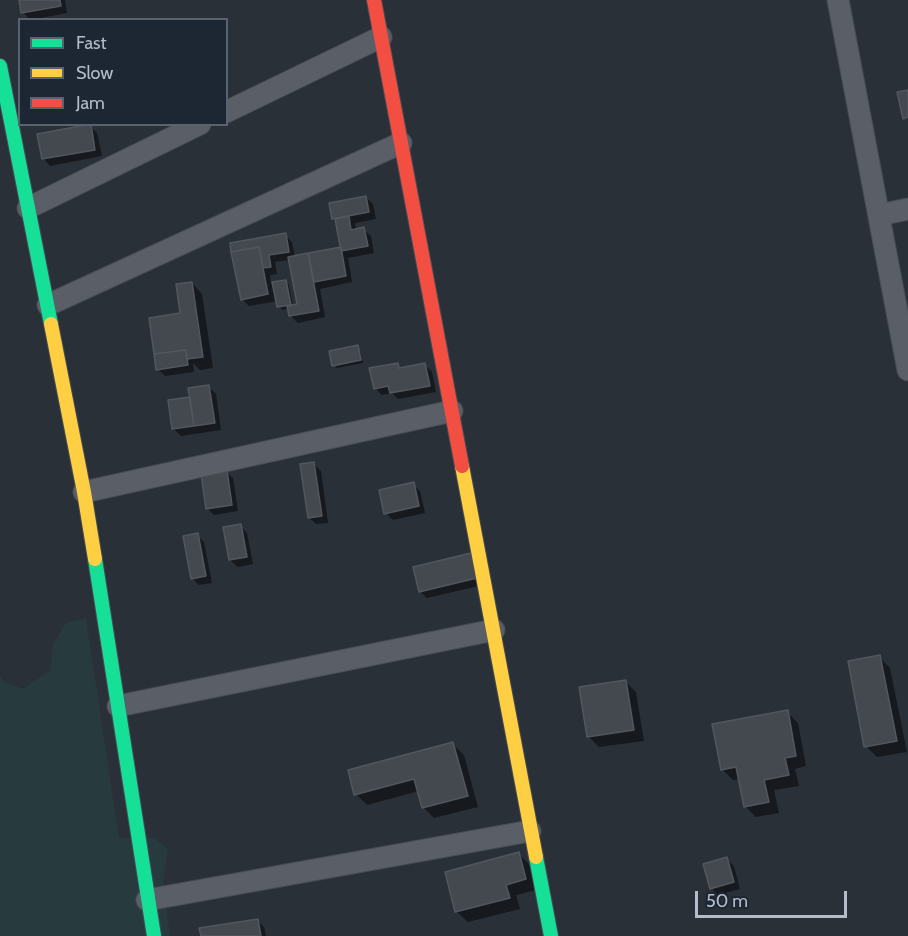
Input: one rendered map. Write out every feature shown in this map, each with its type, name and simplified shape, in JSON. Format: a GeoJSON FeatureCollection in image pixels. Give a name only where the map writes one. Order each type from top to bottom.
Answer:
{"type":"FeatureCollection","features":[{"type":"Feature","properties":{"kind":"street"},"geometry":{"type":"LineString","coordinates":[[374,0],[550,936]]}},
{"type":"Feature","properties":{"kind":"street"},"geometry":{"type":"LineString","coordinates":[[838,0],[908,370]]}},
{"type":"Feature","properties":{"kind":"street"},"geometry":{"type":"LineString","coordinates":[[228,111],[381,37]]}},
{"type":"Feature","properties":{"kind":"street"},"geometry":{"type":"LineString","coordinates":[[0,66],[84,492],[154,936]]}},
{"type":"Feature","properties":{"kind":"street"},"geometry":{"type":"LineString","coordinates":[[28,208],[196,126]]}},
{"type":"Feature","properties":{"kind":"street"},"geometry":{"type":"LineString","coordinates":[[48,305],[401,143]]}},
{"type":"Feature","properties":{"kind":"street"},"geometry":{"type":"LineString","coordinates":[[879,215],[908,209]]}},
{"type":"Feature","properties":{"kind":"street"},"geometry":{"type":"LineString","coordinates":[[84,492],[452,411]]}},
{"type":"Feature","properties":{"kind":"street"},"geometry":{"type":"LineString","coordinates":[[118,706],[494,630]]}},
{"type":"Feature","properties":{"kind":"street"},"geometry":{"type":"LineString","coordinates":[[147,900],[530,831]]}},
{"type":"Feature","properties":{"kind":"green space"},"geometry":{"type":"Polygon","coordinates":[[[86,618],[119,838],[155,838],[168,850],[163,881],[170,936],[0,936],[0,676],[4,682],[23,689],[50,671],[53,644],[66,623],[86,618]]]}},
{"type":"Feature","properties":{"kind":"building"},"geometry":{"type":"Polygon","coordinates":[[[19,0],[60,0],[61,6],[21,13],[19,0]]]}},
{"type":"Feature","properties":{"kind":"building"},"geometry":{"type":"Polygon","coordinates":[[[908,90],[908,117],[903,119],[897,92],[908,90]]]}},
{"type":"Feature","properties":{"kind":"building"},"geometry":{"type":"Polygon","coordinates":[[[91,126],[95,150],[42,159],[37,134],[91,126]]]}},
{"type":"Feature","properties":{"kind":"building"},"geometry":{"type":"Polygon","coordinates":[[[366,196],[369,212],[332,219],[329,203],[366,196]]]}},
{"type":"Feature","properties":{"kind":"building"},"geometry":{"type":"Polygon","coordinates":[[[349,216],[351,230],[364,227],[368,246],[341,251],[335,219],[349,216]]]}},
{"type":"Feature","properties":{"kind":"building"},"geometry":{"type":"Polygon","coordinates":[[[286,233],[289,252],[269,255],[271,267],[263,268],[259,247],[231,252],[230,243],[286,233]]]}},
{"type":"Feature","properties":{"kind":"building"},"geometry":{"type":"Polygon","coordinates":[[[259,247],[268,294],[241,300],[231,252],[259,247]]]}},
{"type":"Feature","properties":{"kind":"building"},"geometry":{"type":"Polygon","coordinates":[[[341,247],[346,276],[314,282],[308,253],[341,247]]]}},
{"type":"Feature","properties":{"kind":"building"},"geometry":{"type":"Polygon","coordinates":[[[308,253],[319,311],[289,316],[287,306],[297,304],[288,257],[308,253]]]}},
{"type":"Feature","properties":{"kind":"building"},"geometry":{"type":"Polygon","coordinates":[[[286,280],[291,305],[277,307],[272,282],[286,280]]]}},
{"type":"Feature","properties":{"kind":"building"},"geometry":{"type":"Polygon","coordinates":[[[192,282],[203,357],[187,359],[186,350],[154,354],[149,318],[180,313],[176,284],[192,282]]]}},
{"type":"Feature","properties":{"kind":"building"},"geometry":{"type":"Polygon","coordinates":[[[358,345],[361,360],[332,366],[329,351],[358,345]]]}},
{"type":"Feature","properties":{"kind":"building"},"geometry":{"type":"Polygon","coordinates":[[[186,350],[188,365],[156,370],[154,354],[186,350]]]}},
{"type":"Feature","properties":{"kind":"building"},"geometry":{"type":"Polygon","coordinates":[[[398,363],[399,368],[425,363],[430,386],[390,393],[388,386],[374,389],[369,368],[398,363]]]}},
{"type":"Feature","properties":{"kind":"building"},"geometry":{"type":"Polygon","coordinates":[[[209,385],[215,423],[194,426],[188,388],[209,385]]]}},
{"type":"Feature","properties":{"kind":"building"},"geometry":{"type":"Polygon","coordinates":[[[190,397],[194,426],[172,429],[168,400],[190,397]]]}},
{"type":"Feature","properties":{"kind":"building"},"geometry":{"type":"Polygon","coordinates":[[[314,462],[322,516],[308,518],[300,464],[314,462]]]}},
{"type":"Feature","properties":{"kind":"building"},"geometry":{"type":"Polygon","coordinates":[[[227,470],[232,505],[206,509],[201,474],[227,470]]]}},
{"type":"Feature","properties":{"kind":"building"},"geometry":{"type":"Polygon","coordinates":[[[414,482],[419,506],[384,514],[379,490],[414,482]]]}},
{"type":"Feature","properties":{"kind":"building"},"geometry":{"type":"Polygon","coordinates":[[[241,524],[247,557],[229,560],[223,527],[241,524]]]}},
{"type":"Feature","properties":{"kind":"building"},"geometry":{"type":"Polygon","coordinates":[[[198,533],[206,576],[191,579],[183,536],[198,533]]]}},
{"type":"Feature","properties":{"kind":"building"},"geometry":{"type":"Polygon","coordinates":[[[471,553],[477,578],[419,592],[413,567],[471,553]]]}},
{"type":"Feature","properties":{"kind":"building"},"geometry":{"type":"Polygon","coordinates":[[[880,655],[897,741],[864,747],[848,661],[880,655]]]}},
{"type":"Feature","properties":{"kind":"building"},"geometry":{"type":"Polygon","coordinates":[[[626,680],[634,730],[587,737],[579,687],[626,680]]]}},
{"type":"Feature","properties":{"kind":"building"},"geometry":{"type":"Polygon","coordinates":[[[788,710],[796,756],[785,758],[789,775],[764,780],[769,802],[744,807],[736,767],[721,770],[712,724],[788,710]]]}},
{"type":"Feature","properties":{"kind":"building"},"geometry":{"type":"Polygon","coordinates":[[[453,742],[468,796],[422,808],[414,779],[354,795],[348,770],[453,742]]]}},
{"type":"Feature","properties":{"kind":"building"},"geometry":{"type":"Polygon","coordinates":[[[519,852],[526,879],[506,885],[510,898],[455,912],[445,872],[519,852]]]}},
{"type":"Feature","properties":{"kind":"building"},"geometry":{"type":"Polygon","coordinates":[[[727,857],[734,882],[710,889],[703,864],[727,857]]]}},
{"type":"Feature","properties":{"kind":"building"},"geometry":{"type":"Polygon","coordinates":[[[258,919],[261,936],[201,936],[199,928],[258,919]]]}},
{"type":"Feature","properties":{"kind":"traffic: fast"},"geometry":{"type":"LineString","coordinates":[[0,66],[51,324]]}},
{"type":"Feature","properties":{"kind":"traffic: fast"},"geometry":{"type":"LineString","coordinates":[[95,559],[154,936]]}},
{"type":"Feature","properties":{"kind":"traffic: fast"},"geometry":{"type":"LineString","coordinates":[[536,857],[551,936]]}},
{"type":"Feature","properties":{"kind":"traffic: slow"},"geometry":{"type":"LineString","coordinates":[[51,324],[95,559]]}},
{"type":"Feature","properties":{"kind":"traffic: slow"},"geometry":{"type":"LineString","coordinates":[[462,466],[536,857]]}},
{"type":"Feature","properties":{"kind":"traffic: jam"},"geometry":{"type":"LineString","coordinates":[[374,0],[462,466]]}}]}
